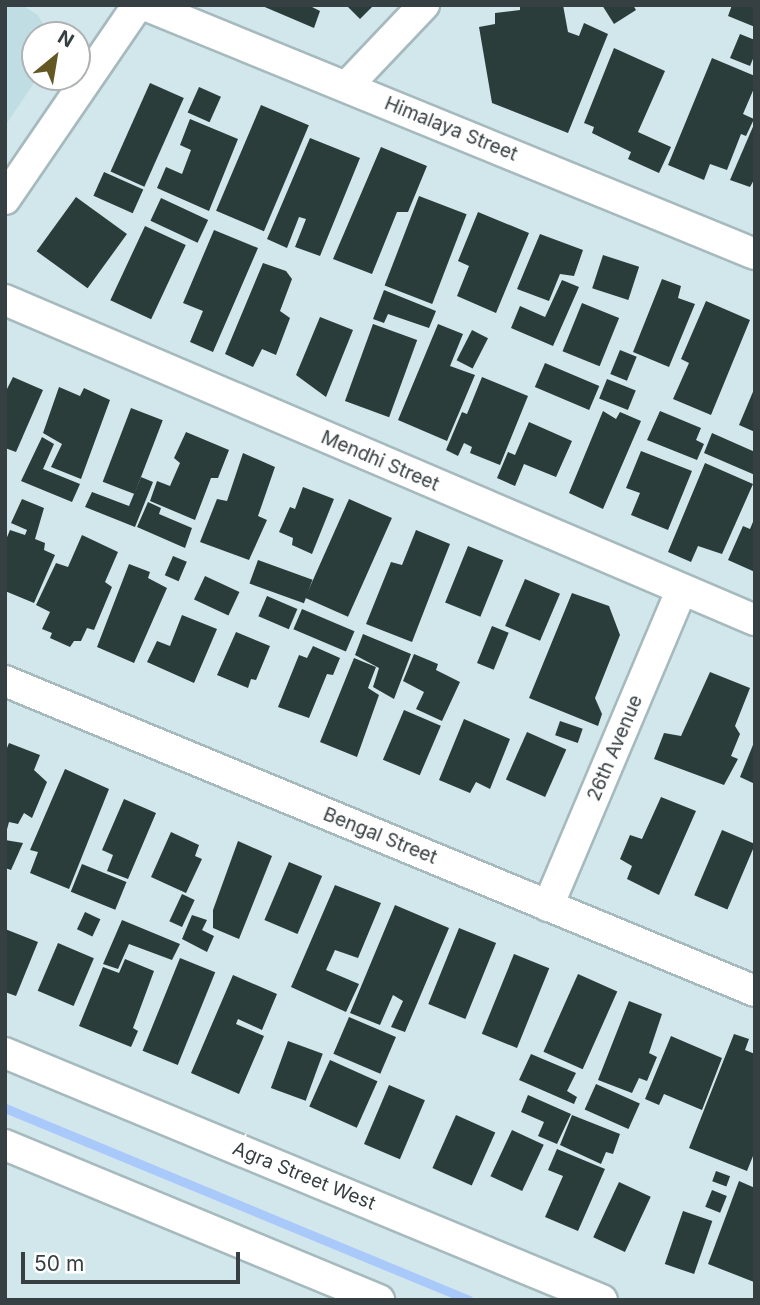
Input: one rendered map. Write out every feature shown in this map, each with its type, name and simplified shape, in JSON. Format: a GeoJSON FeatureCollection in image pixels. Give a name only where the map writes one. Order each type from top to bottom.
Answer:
{"type":"FeatureCollection","features":[{"type":"Feature","properties":{"kind":"street"},"geometry":{"type":"LineString","coordinates":[[5,199],[138,5]]}},
{"type":"Feature","properties":{"kind":"street","name":"Himalaya Street"},"geometry":{"type":"LineString","coordinates":[[145,5],[755,254]]}},
{"type":"Feature","properties":{"kind":"street"},"geometry":{"type":"LineString","coordinates":[[347,86],[424,5]]}},
{"type":"Feature","properties":{"kind":"street","name":"Mendhi Street"},"geometry":{"type":"LineString","coordinates":[[5,300],[681,591],[755,620]]}},
{"type":"Feature","properties":{"kind":"street","name":"26th Avenue"},"geometry":{"type":"LineString","coordinates":[[548,906],[681,591]]}},
{"type":"Feature","properties":{"kind":"street","name":"Bengal Street"},"geometry":{"type":"LineString","coordinates":[[5,681],[755,991]]}},
{"type":"Feature","properties":{"kind":"street","name":"Agra Street West"},"geometry":{"type":"LineString","coordinates":[[5,1053],[602,1300]]}},
{"type":"Feature","properties":{"kind":"street"},"geometry":{"type":"LineString","coordinates":[[5,1145],[379,1300]]}},
{"type":"Feature","properties":{"kind":"shaded area"},"geometry":{"type":"Polygon","coordinates":[[[5,5],[22,5],[38,15],[42,21],[21,21],[21,91],[29,91],[5,126],[5,5]]]}},
{"type":"Feature","properties":{"kind":"building"},"geometry":{"type":"Polygon","coordinates":[[[260,5],[308,5],[320,11],[314,28],[260,5]]]}},
{"type":"Feature","properties":{"kind":"building"},"geometry":{"type":"Polygon","coordinates":[[[346,5],[374,5],[360,19],[346,5]]]}},
{"type":"Feature","properties":{"kind":"building"},"geometry":{"type":"Polygon","coordinates":[[[520,5],[563,5],[568,32],[579,36],[584,23],[608,34],[568,133],[492,103],[479,27],[495,24],[495,13],[520,10],[520,5]]]}},
{"type":"Feature","properties":{"kind":"building"},"geometry":{"type":"Polygon","coordinates":[[[602,5],[633,5],[636,10],[614,24],[602,5]]]}},
{"type":"Feature","properties":{"kind":"building"},"geometry":{"type":"Polygon","coordinates":[[[732,5],[755,5],[755,27],[728,16],[732,5]]]}},
{"type":"Feature","properties":{"kind":"building"},"geometry":{"type":"Polygon","coordinates":[[[740,34],[755,40],[755,54],[750,66],[730,58],[740,34]]]}},
{"type":"Feature","properties":{"kind":"building"},"geometry":{"type":"Polygon","coordinates":[[[614,48],[665,71],[638,132],[671,147],[659,173],[628,159],[631,152],[592,133],[594,127],[584,123],[614,48]]]}},
{"type":"Feature","properties":{"kind":"building"},"geometry":{"type":"Polygon","coordinates":[[[712,58],[755,76],[755,86],[743,114],[754,119],[746,136],[741,134],[727,170],[710,164],[704,180],[668,165],[712,58]]]}},
{"type":"Feature","properties":{"kind":"building"},"geometry":{"type":"Polygon","coordinates":[[[150,83],[184,98],[144,187],[111,172],[150,83]]]}},
{"type":"Feature","properties":{"kind":"building"},"geometry":{"type":"Polygon","coordinates":[[[199,87],[221,97],[210,122],[188,113],[199,87]]]}},
{"type":"Feature","properties":{"kind":"building"},"geometry":{"type":"Polygon","coordinates":[[[261,105],[309,125],[264,231],[216,211],[261,105]]]}},
{"type":"Feature","properties":{"kind":"building"},"geometry":{"type":"Polygon","coordinates":[[[190,119],[238,139],[209,211],[157,188],[166,167],[182,174],[191,150],[180,145],[190,119]]]}},
{"type":"Feature","properties":{"kind":"building"},"geometry":{"type":"Polygon","coordinates":[[[755,122],[755,178],[750,187],[730,180],[755,122]]]}},
{"type":"Feature","properties":{"kind":"building"},"geometry":{"type":"Polygon","coordinates":[[[310,138],[360,158],[320,256],[295,247],[306,219],[299,217],[287,248],[267,239],[310,138]]]}},
{"type":"Feature","properties":{"kind":"building"},"geometry":{"type":"Polygon","coordinates":[[[381,147],[427,166],[408,212],[397,212],[372,274],[333,259],[381,147]]]}},
{"type":"Feature","properties":{"kind":"building"},"geometry":{"type":"Polygon","coordinates":[[[104,172],[143,189],[133,213],[93,196],[104,172]]]}},
{"type":"Feature","properties":{"kind":"building"},"geometry":{"type":"Polygon","coordinates":[[[419,196],[467,214],[432,304],[385,286],[419,196]]]}},
{"type":"Feature","properties":{"kind":"building"},"geometry":{"type":"Polygon","coordinates":[[[76,197],[127,234],[88,288],[37,251],[76,197]]]}},
{"type":"Feature","properties":{"kind":"building"},"geometry":{"type":"Polygon","coordinates":[[[161,198],[208,220],[198,243],[150,221],[161,198]]]}},
{"type":"Feature","properties":{"kind":"building"},"geometry":{"type":"Polygon","coordinates":[[[478,212],[529,233],[496,313],[457,296],[469,266],[458,261],[478,212]]]}},
{"type":"Feature","properties":{"kind":"building"},"geometry":{"type":"Polygon","coordinates":[[[145,226],[186,245],[151,319],[110,300],[145,226]]]}},
{"type":"Feature","properties":{"kind":"building"},"geometry":{"type":"Polygon","coordinates":[[[214,230],[258,248],[213,352],[190,342],[203,311],[183,303],[214,230]]]}},
{"type":"Feature","properties":{"kind":"building"},"geometry":{"type":"Polygon","coordinates":[[[540,234],[583,250],[574,276],[560,274],[549,301],[517,289],[540,234]]]}},
{"type":"Feature","properties":{"kind":"building"},"geometry":{"type":"Polygon","coordinates":[[[603,255],[639,267],[628,300],[592,288],[603,255]]]}},
{"type":"Feature","properties":{"kind":"building"},"geometry":{"type":"Polygon","coordinates":[[[263,263],[286,271],[292,279],[280,311],[290,318],[276,355],[262,349],[253,367],[225,354],[263,263]]]}},
{"type":"Feature","properties":{"kind":"building"},"geometry":{"type":"Polygon","coordinates":[[[662,279],[681,286],[678,298],[695,304],[669,367],[633,352],[662,279]]]}},
{"type":"Feature","properties":{"kind":"building"},"geometry":{"type":"Polygon","coordinates":[[[562,280],[579,287],[553,346],[511,328],[520,306],[545,317],[562,280]]]}},
{"type":"Feature","properties":{"kind":"building"},"geometry":{"type":"Polygon","coordinates":[[[384,290],[436,311],[429,328],[388,314],[384,323],[373,319],[384,290]]]}},
{"type":"Feature","properties":{"kind":"building"},"geometry":{"type":"Polygon","coordinates":[[[706,301],[750,320],[711,415],[673,399],[689,363],[681,359],[706,301]]]}},
{"type":"Feature","properties":{"kind":"building"},"geometry":{"type":"Polygon","coordinates":[[[582,303],[619,318],[600,366],[563,351],[582,303]]]}},
{"type":"Feature","properties":{"kind":"building"},"geometry":{"type":"Polygon","coordinates":[[[320,317],[353,330],[326,397],[296,375],[320,317]]]}},
{"type":"Feature","properties":{"kind":"building"},"geometry":{"type":"Polygon","coordinates":[[[373,324],[417,340],[389,417],[345,401],[373,324]]]}},
{"type":"Feature","properties":{"kind":"building"},"geometry":{"type":"Polygon","coordinates":[[[438,324],[463,334],[450,366],[475,375],[447,441],[398,420],[438,324]]]}},
{"type":"Feature","properties":{"kind":"building"},"geometry":{"type":"Polygon","coordinates":[[[472,330],[488,338],[473,368],[457,360],[472,330]]]}},
{"type":"Feature","properties":{"kind":"building"},"geometry":{"type":"Polygon","coordinates":[[[620,350],[637,357],[627,381],[610,374],[620,350]]]}},
{"type":"Feature","properties":{"kind":"building"},"geometry":{"type":"Polygon","coordinates":[[[545,363],[599,386],[589,410],[535,387],[545,363]]]}},
{"type":"Feature","properties":{"kind":"building"},"geometry":{"type":"Polygon","coordinates":[[[13,377],[43,390],[16,452],[5,448],[5,393],[13,377]]]}},
{"type":"Feature","properties":{"kind":"building"},"geometry":{"type":"Polygon","coordinates":[[[482,377],[528,396],[500,465],[470,453],[472,447],[464,443],[458,456],[446,450],[462,412],[467,414],[482,377]]]}},
{"type":"Feature","properties":{"kind":"building"},"geometry":{"type":"Polygon","coordinates":[[[607,379],[636,391],[628,410],[599,398],[607,379]]]}},
{"type":"Feature","properties":{"kind":"building"},"geometry":{"type":"Polygon","coordinates":[[[59,387],[80,396],[84,388],[110,400],[81,479],[51,467],[62,444],[43,433],[59,387]]]}},
{"type":"Feature","properties":{"kind":"building"},"geometry":{"type":"Polygon","coordinates":[[[755,387],[755,432],[739,425],[755,387]]]}},
{"type":"Feature","properties":{"kind":"building"},"geometry":{"type":"Polygon","coordinates":[[[131,408],[163,420],[134,494],[103,482],[131,408]]]}},
{"type":"Feature","properties":{"kind":"building"},"geometry":{"type":"Polygon","coordinates":[[[603,411],[616,419],[620,412],[641,421],[603,509],[569,493],[603,411]]]}},
{"type":"Feature","properties":{"kind":"building"},"geometry":{"type":"Polygon","coordinates":[[[660,411],[701,428],[696,440],[704,444],[697,460],[647,440],[660,411]]]}},
{"type":"Feature","properties":{"kind":"building"},"geometry":{"type":"Polygon","coordinates":[[[529,422],[572,441],[556,477],[524,464],[515,486],[497,478],[508,452],[515,455],[529,422]]]}},
{"type":"Feature","properties":{"kind":"building"},"geometry":{"type":"Polygon","coordinates":[[[186,432],[229,450],[218,478],[211,478],[195,520],[150,501],[157,481],[170,486],[180,463],[174,458],[186,432]]]}},
{"type":"Feature","properties":{"kind":"building"},"geometry":{"type":"Polygon","coordinates":[[[712,433],[755,452],[755,475],[704,453],[712,433]]]}},
{"type":"Feature","properties":{"kind":"building"},"geometry":{"type":"Polygon","coordinates":[[[42,437],[54,444],[43,469],[80,484],[72,502],[21,481],[42,437]]]}},
{"type":"Feature","properties":{"kind":"building"},"geometry":{"type":"Polygon","coordinates":[[[641,451],[692,471],[668,530],[631,515],[640,493],[626,488],[641,451]]]}},
{"type":"Feature","properties":{"kind":"building"},"geometry":{"type":"Polygon","coordinates":[[[243,453],[275,467],[258,516],[267,520],[249,560],[200,542],[217,499],[227,501],[243,453]]]}},
{"type":"Feature","properties":{"kind":"building"},"geometry":{"type":"Polygon","coordinates":[[[705,463],[753,484],[722,554],[698,546],[691,562],[668,552],[705,463]]]}},
{"type":"Feature","properties":{"kind":"building"},"geometry":{"type":"Polygon","coordinates":[[[141,477],[153,482],[135,527],[85,507],[92,492],[129,506],[141,477]]]}},
{"type":"Feature","properties":{"kind":"building"},"geometry":{"type":"Polygon","coordinates":[[[303,487],[334,499],[312,554],[292,545],[293,538],[279,532],[290,507],[295,509],[303,487]]]}},
{"type":"Feature","properties":{"kind":"building"},"geometry":{"type":"Polygon","coordinates":[[[22,499],[44,508],[35,539],[45,543],[44,550],[55,555],[34,603],[5,591],[5,542],[10,530],[25,535],[27,530],[11,523],[22,499]]]}},
{"type":"Feature","properties":{"kind":"building"},"geometry":{"type":"Polygon","coordinates":[[[349,499],[392,518],[348,617],[305,598],[349,499]]]}},
{"type":"Feature","properties":{"kind":"building"},"geometry":{"type":"Polygon","coordinates":[[[148,502],[161,508],[159,514],[192,528],[185,548],[137,527],[148,502]]]}},
{"type":"Feature","properties":{"kind":"building"},"geometry":{"type":"Polygon","coordinates":[[[755,517],[755,572],[728,560],[743,526],[750,529],[755,517]]]}},
{"type":"Feature","properties":{"kind":"building"},"geometry":{"type":"Polygon","coordinates":[[[416,530],[450,544],[412,642],[366,624],[391,562],[402,565],[416,530]]]}},
{"type":"Feature","properties":{"kind":"building"},"geometry":{"type":"Polygon","coordinates":[[[82,535],[118,552],[105,582],[112,587],[94,630],[87,628],[81,641],[74,641],[70,647],[50,638],[52,633],[42,629],[50,612],[36,605],[56,563],[68,567],[82,535]]]}},
{"type":"Feature","properties":{"kind":"building"},"geometry":{"type":"Polygon","coordinates":[[[468,546],[503,560],[480,617],[445,603],[468,546]]]}},
{"type":"Feature","properties":{"kind":"building"},"geometry":{"type":"Polygon","coordinates":[[[173,556],[187,562],[179,581],[165,575],[173,556]]]}},
{"type":"Feature","properties":{"kind":"building"},"geometry":{"type":"Polygon","coordinates":[[[258,560],[313,580],[304,603],[249,583],[258,560]]]}},
{"type":"Feature","properties":{"kind":"building"},"geometry":{"type":"Polygon","coordinates":[[[129,564],[150,572],[148,578],[167,588],[134,663],[97,647],[129,564]]]}},
{"type":"Feature","properties":{"kind":"building"},"geometry":{"type":"Polygon","coordinates":[[[205,576],[239,592],[228,616],[194,600],[205,576]]]}},
{"type":"Feature","properties":{"kind":"building"},"geometry":{"type":"Polygon","coordinates":[[[525,579],[560,594],[540,641],[505,626],[525,579]]]}},
{"type":"Feature","properties":{"kind":"building"},"geometry":{"type":"Polygon","coordinates":[[[572,593],[609,606],[620,635],[595,698],[602,714],[598,726],[529,698],[572,593]]]}},
{"type":"Feature","properties":{"kind":"building"},"geometry":{"type":"Polygon","coordinates":[[[267,596],[297,609],[289,629],[258,616],[267,596]]]}},
{"type":"Feature","properties":{"kind":"building"},"geometry":{"type":"Polygon","coordinates":[[[302,609],[354,631],[346,652],[293,629],[302,609]]]}},
{"type":"Feature","properties":{"kind":"building"},"geometry":{"type":"Polygon","coordinates":[[[182,615],[217,629],[194,683],[147,662],[157,641],[170,646],[182,615]]]}},
{"type":"Feature","properties":{"kind":"building"},"geometry":{"type":"Polygon","coordinates":[[[492,626],[509,633],[494,670],[477,663],[492,626]]]}},
{"type":"Feature","properties":{"kind":"building"},"geometry":{"type":"Polygon","coordinates":[[[236,632],[270,646],[256,680],[251,679],[248,688],[217,675],[236,632]]]}},
{"type":"Feature","properties":{"kind":"building"},"geometry":{"type":"Polygon","coordinates":[[[363,634],[411,654],[394,699],[373,687],[379,668],[355,655],[363,634]]]}},
{"type":"Feature","properties":{"kind":"building"},"geometry":{"type":"Polygon","coordinates":[[[313,646],[340,658],[333,675],[327,674],[309,718],[278,707],[299,655],[307,658],[313,646]]]}},
{"type":"Feature","properties":{"kind":"building"},"geometry":{"type":"Polygon","coordinates":[[[414,654],[438,664],[436,670],[460,682],[442,721],[416,709],[424,692],[403,681],[414,654]]]}},
{"type":"Feature","properties":{"kind":"building"},"geometry":{"type":"Polygon","coordinates":[[[354,658],[376,667],[368,688],[379,695],[357,757],[320,742],[354,658]]]}},
{"type":"Feature","properties":{"kind":"building"},"geometry":{"type":"Polygon","coordinates":[[[710,672],[750,688],[735,726],[740,734],[731,756],[738,759],[724,785],[654,759],[664,733],[681,736],[710,672]]]}},
{"type":"Feature","properties":{"kind":"building"},"geometry":{"type":"Polygon","coordinates":[[[404,710],[441,726],[420,775],[383,760],[404,710]]]}},
{"type":"Feature","properties":{"kind":"building"},"geometry":{"type":"Polygon","coordinates":[[[464,719],[510,739],[490,789],[476,782],[470,793],[439,780],[464,719]]]}},
{"type":"Feature","properties":{"kind":"building"},"geometry":{"type":"Polygon","coordinates":[[[560,721],[583,729],[578,743],[555,735],[560,721]]]}},
{"type":"Feature","properties":{"kind":"building"},"geometry":{"type":"Polygon","coordinates":[[[527,732],[566,749],[545,797],[506,780],[527,732]]]}},
{"type":"Feature","properties":{"kind":"building"},"geometry":{"type":"Polygon","coordinates":[[[755,740],[755,784],[740,777],[755,740]]]}},
{"type":"Feature","properties":{"kind":"building"},"geometry":{"type":"Polygon","coordinates":[[[9,743],[40,755],[34,770],[47,782],[32,818],[24,813],[18,824],[9,822],[6,833],[5,753],[9,743]]]}},
{"type":"Feature","properties":{"kind":"building"},"geometry":{"type":"Polygon","coordinates":[[[65,769],[109,789],[69,889],[30,873],[38,852],[30,850],[65,769]]]}},
{"type":"Feature","properties":{"kind":"building"},"geometry":{"type":"Polygon","coordinates":[[[661,797],[696,811],[659,895],[627,879],[632,866],[620,859],[630,835],[642,839],[661,797]]]}},
{"type":"Feature","properties":{"kind":"building"},"geometry":{"type":"Polygon","coordinates":[[[124,799],[156,813],[128,879],[107,871],[113,855],[102,850],[124,799]]]}},
{"type":"Feature","properties":{"kind":"building"},"geometry":{"type":"Polygon","coordinates":[[[722,830],[755,844],[727,909],[694,895],[722,830]]]}},
{"type":"Feature","properties":{"kind":"building"},"geometry":{"type":"Polygon","coordinates":[[[171,832],[199,845],[195,856],[202,859],[186,893],[151,877],[171,832]]]}},
{"type":"Feature","properties":{"kind":"building"},"geometry":{"type":"Polygon","coordinates":[[[5,840],[23,843],[11,870],[5,868],[5,840]]]}},
{"type":"Feature","properties":{"kind":"building"},"geometry":{"type":"Polygon","coordinates":[[[238,841],[272,856],[239,939],[213,928],[213,910],[238,841]]]}},
{"type":"Feature","properties":{"kind":"building"},"geometry":{"type":"Polygon","coordinates":[[[289,862],[322,876],[298,934],[264,920],[289,862]]]}},
{"type":"Feature","properties":{"kind":"building"},"geometry":{"type":"Polygon","coordinates":[[[82,864],[127,882],[115,910],[71,892],[82,864]]]}},
{"type":"Feature","properties":{"kind":"building"},"geometry":{"type":"Polygon","coordinates":[[[335,885],[381,903],[358,958],[335,950],[326,970],[359,984],[346,1012],[291,987],[335,885]]]}},
{"type":"Feature","properties":{"kind":"building"},"geometry":{"type":"Polygon","coordinates":[[[182,894],[195,900],[182,927],[169,921],[182,894]]]}},
{"type":"Feature","properties":{"kind":"building"},"geometry":{"type":"Polygon","coordinates":[[[395,905],[449,928],[405,1032],[391,1027],[403,1001],[393,995],[380,1025],[350,1013],[395,905]]]}},
{"type":"Feature","properties":{"kind":"building"},"geometry":{"type":"Polygon","coordinates":[[[85,912],[100,919],[92,936],[77,929],[85,912]]]}},
{"type":"Feature","properties":{"kind":"building"},"geometry":{"type":"Polygon","coordinates":[[[192,915],[207,920],[202,930],[214,936],[207,952],[182,939],[192,915]]]}},
{"type":"Feature","properties":{"kind":"building"},"geometry":{"type":"Polygon","coordinates":[[[122,920],[180,944],[172,960],[129,944],[118,969],[103,964],[122,920]]]}},
{"type":"Feature","properties":{"kind":"building"},"geometry":{"type":"Polygon","coordinates":[[[459,928],[496,943],[465,1019],[428,1004],[459,928]]]}},
{"type":"Feature","properties":{"kind":"building"},"geometry":{"type":"Polygon","coordinates":[[[5,929],[38,942],[16,996],[5,992],[5,929]]]}},
{"type":"Feature","properties":{"kind":"building"},"geometry":{"type":"Polygon","coordinates":[[[58,943],[94,958],[74,1006],[38,991],[58,943]]]}},
{"type":"Feature","properties":{"kind":"building"},"geometry":{"type":"Polygon","coordinates":[[[514,954],[549,968],[517,1048],[482,1034],[514,954]]]}},
{"type":"Feature","properties":{"kind":"building"},"geometry":{"type":"Polygon","coordinates":[[[180,958],[215,972],[178,1065],[143,1051],[180,958]]]}},
{"type":"Feature","properties":{"kind":"building"},"geometry":{"type":"Polygon","coordinates":[[[125,959],[154,971],[133,1028],[138,1031],[131,1047],[79,1026],[103,967],[119,973],[125,959]]]}},
{"type":"Feature","properties":{"kind":"building"},"geometry":{"type":"Polygon","coordinates":[[[578,974],[617,991],[583,1069],[543,1052],[578,974]]]}},
{"type":"Feature","properties":{"kind":"building"},"geometry":{"type":"Polygon","coordinates":[[[233,975],[277,994],[262,1030],[238,1019],[236,1024],[264,1036],[239,1094],[191,1073],[233,975]]]}},
{"type":"Feature","properties":{"kind":"building"},"geometry":{"type":"Polygon","coordinates":[[[629,1001],[662,1014],[649,1053],[657,1057],[647,1081],[639,1078],[632,1093],[598,1080],[629,1001]]]}},
{"type":"Feature","properties":{"kind":"building"},"geometry":{"type":"Polygon","coordinates":[[[349,1017],[396,1037],[380,1074],[333,1054],[349,1017]]]}},
{"type":"Feature","properties":{"kind":"building"},"geometry":{"type":"Polygon","coordinates":[[[734,1034],[749,1039],[745,1050],[755,1054],[755,1151],[747,1171],[689,1148],[734,1034]]]}},
{"type":"Feature","properties":{"kind":"building"},"geometry":{"type":"Polygon","coordinates":[[[671,1036],[722,1058],[702,1110],[664,1094],[659,1105],[645,1099],[671,1036]]]}},
{"type":"Feature","properties":{"kind":"building"},"geometry":{"type":"Polygon","coordinates":[[[288,1041],[323,1054],[306,1101],[271,1088],[288,1041]]]}},
{"type":"Feature","properties":{"kind":"building"},"geometry":{"type":"Polygon","coordinates":[[[531,1054],[576,1073],[567,1091],[577,1097],[574,1104],[519,1080],[531,1054]]]}},
{"type":"Feature","properties":{"kind":"building"},"geometry":{"type":"Polygon","coordinates":[[[330,1060],[378,1081],[357,1128],[309,1107],[330,1060]]]}},
{"type":"Feature","properties":{"kind":"building"},"geometry":{"type":"Polygon","coordinates":[[[596,1084],[640,1104],[628,1129],[585,1110],[596,1084]]]}},
{"type":"Feature","properties":{"kind":"building"},"geometry":{"type":"Polygon","coordinates":[[[389,1085],[425,1100],[400,1159],[364,1144],[389,1085]]]}},
{"type":"Feature","properties":{"kind":"building"},"geometry":{"type":"Polygon","coordinates":[[[528,1095],[571,1114],[557,1144],[538,1136],[544,1122],[521,1112],[528,1095]]]}},
{"type":"Feature","properties":{"kind":"building"},"geometry":{"type":"Polygon","coordinates":[[[456,1115],[495,1132],[472,1185],[432,1168],[456,1115]]]}},
{"type":"Feature","properties":{"kind":"building"},"geometry":{"type":"Polygon","coordinates":[[[572,1115],[620,1134],[613,1154],[606,1152],[601,1164],[560,1145],[572,1115]]]}},
{"type":"Feature","properties":{"kind":"building"},"geometry":{"type":"Polygon","coordinates":[[[512,1130],[544,1145],[522,1191],[490,1176],[512,1130]]]}},
{"type":"Feature","properties":{"kind":"building"},"geometry":{"type":"Polygon","coordinates":[[[557,1149],[605,1169],[578,1231],[545,1217],[563,1176],[548,1170],[557,1149]]]}},
{"type":"Feature","properties":{"kind":"building"},"geometry":{"type":"Polygon","coordinates":[[[716,1171],[730,1176],[726,1186],[712,1181],[716,1171]]]}},
{"type":"Feature","properties":{"kind":"building"},"geometry":{"type":"Polygon","coordinates":[[[739,1181],[755,1188],[754,1282],[708,1264],[739,1181]]]}},
{"type":"Feature","properties":{"kind":"building"},"geometry":{"type":"Polygon","coordinates":[[[619,1182],[651,1197],[625,1252],[593,1237],[619,1182]]]}},
{"type":"Feature","properties":{"kind":"building"},"geometry":{"type":"Polygon","coordinates":[[[712,1190],[727,1196],[720,1213],[705,1207],[712,1190]]]}},
{"type":"Feature","properties":{"kind":"building"},"geometry":{"type":"Polygon","coordinates":[[[683,1211],[712,1221],[694,1274],[665,1264],[683,1211]]]}},
{"type":"Feature","properties":{"kind":"waterway"},"geometry":{"type":"LineString","coordinates":[[5,1108],[469,1300]]}}]}
